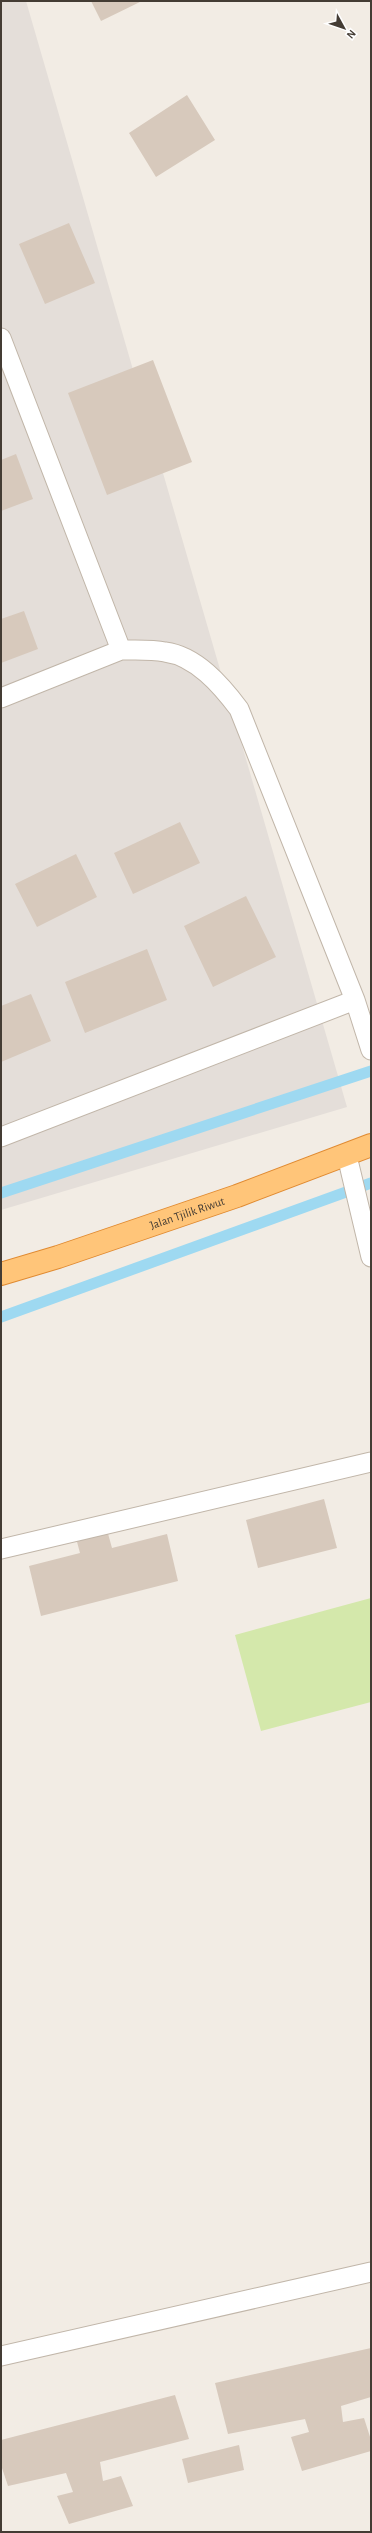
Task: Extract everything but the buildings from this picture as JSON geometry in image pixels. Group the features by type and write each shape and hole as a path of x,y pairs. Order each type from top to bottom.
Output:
{"highway":[{"name":"Jalan Tjilik Riwut","path":"1,1274 58,1257 215,1204 347,1156 371,1145"}],"lane":[{"path":"1,338 121,650"},
{"path":"1,698 121,650 166,652 187,659 222,686 239,709 355,1000 371,1050"},
{"path":"1,1137 355,1000"},
{"path":"347,1156 371,1256"},
{"path":"1,1549 371,1462"},
{"path":"1,2356 371,2272"}],"shaded area":[{"path":"1,1 26,1 347,1107 1,1210"}],"green space":[{"path":"371,1598 371,1702 261,1731 235,1635"}],"waterway":[{"path":"1,1193 371,1071"},
{"path":"1,1317 371,1183"}]}
